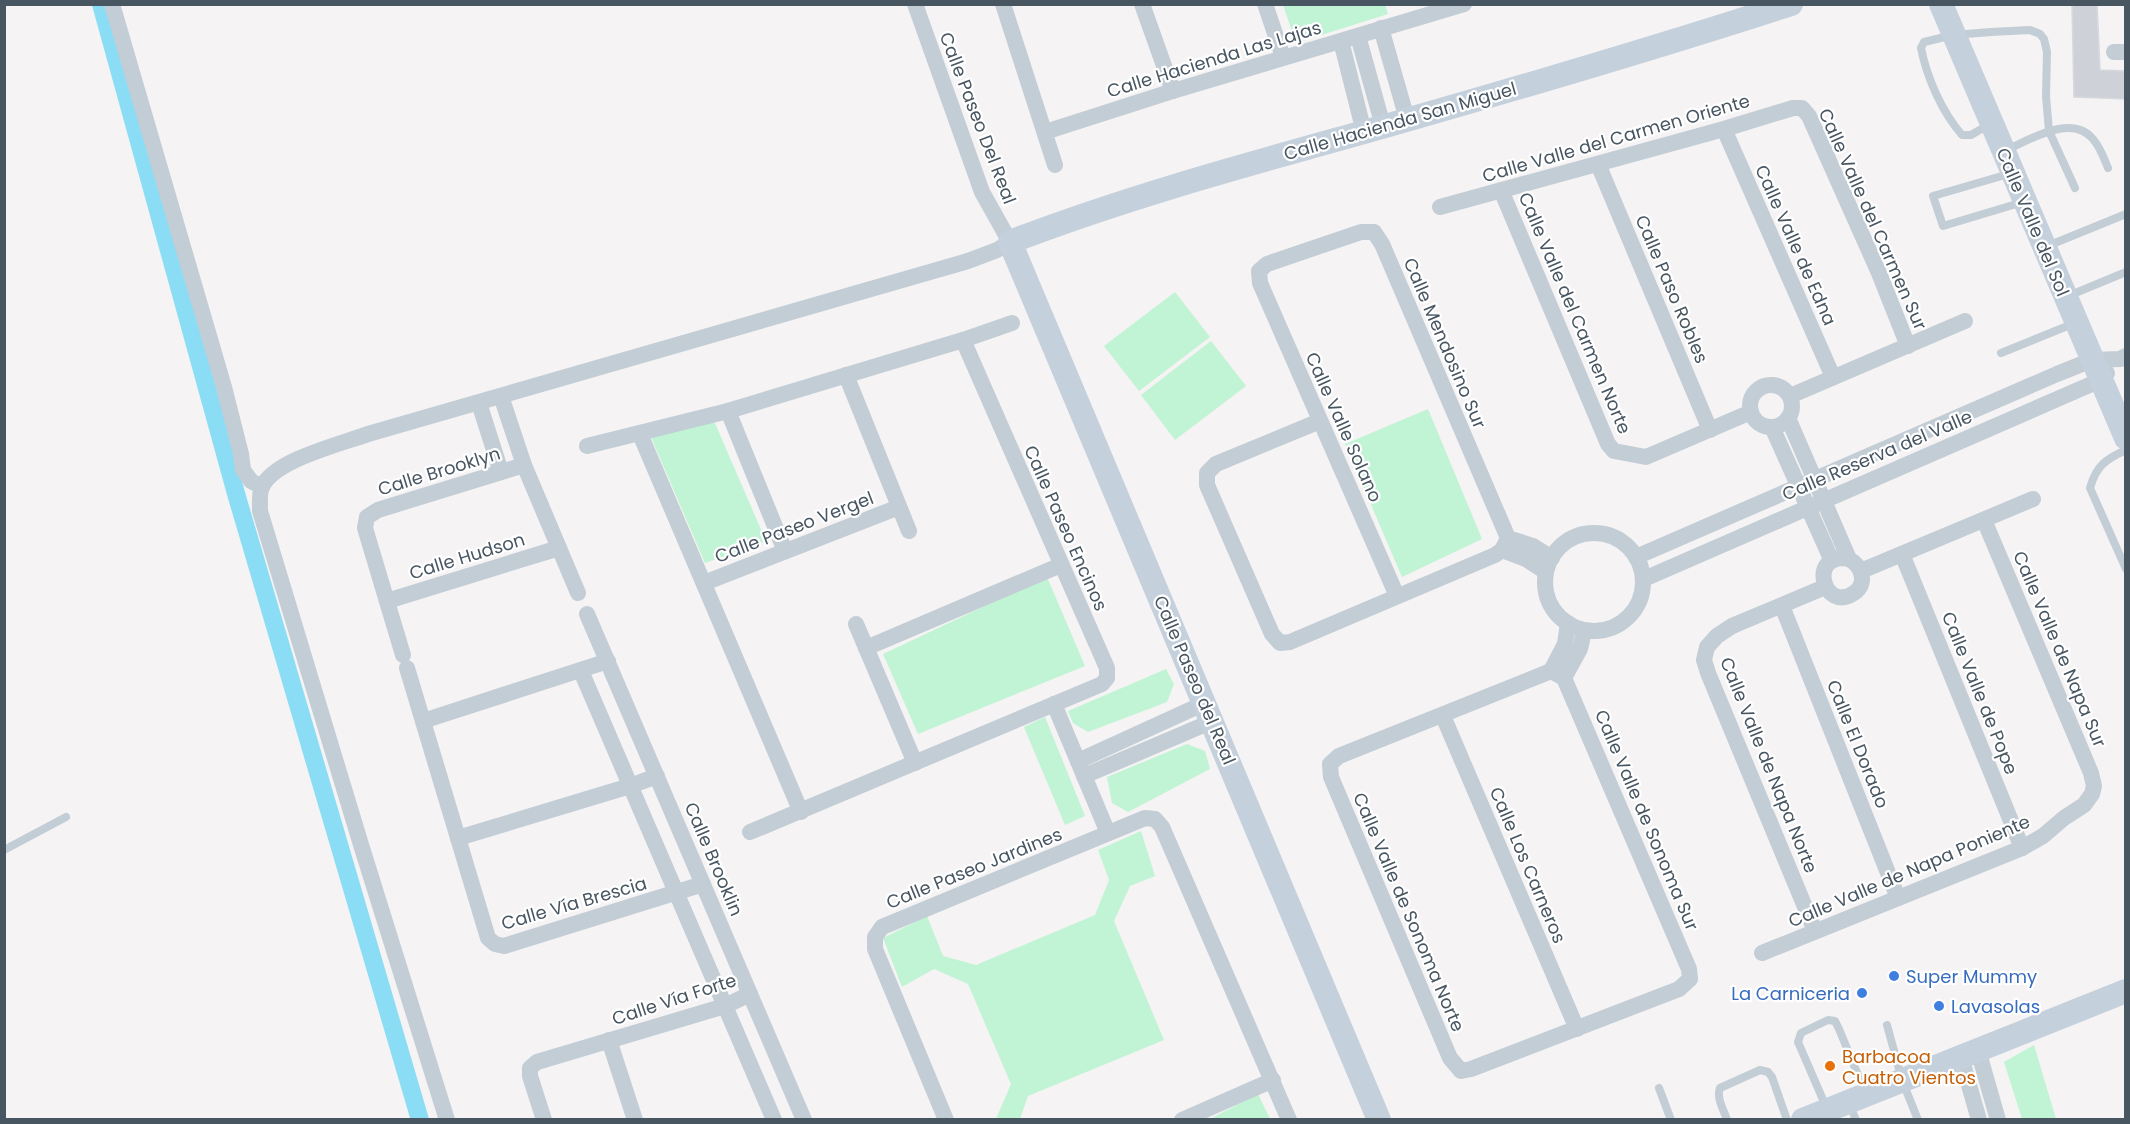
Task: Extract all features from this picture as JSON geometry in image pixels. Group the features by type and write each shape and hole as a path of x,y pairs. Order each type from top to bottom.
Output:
{"street":[{"path":"112,4 218,365 243,470 251,481 262,488"},
{"name":"Calle Paseo Del Real","path":"915,4 982,192 1010,242"},
{"path":"1003,4 1055,165"},
{"path":"1142,4 1173,90"},
{"path":"1265,4 1283,57"},
{"name":"Calle Hacienda Las Lajas","path":"1045,132 1173,90 1341,42 1381,28 1405,12 1464,4"},
{"name":"Calle Hacienda San Miguel","path":"1010,242 1047,227 1227,169 1690,37 1791,4"},
{"name":"Calle Valle del Sol","path":"1941,4 2126,438"},
{"path":"1381,28 1407,119"},
{"path":"1358,36 1373,129"},
{"path":"1341,42 1373,129"},
{"name":"Calle Valle del Carmen Oriente","path":"1440,207 1724,129 1792,108 1802,108"},
{"name":"Calle Valle del Carmen Sur","path":"1802,108 1809,116 1874,262 1908,346"},
{"name":"Calle Valle de Edna","path":"1724,129 1833,377"},
{"name":"Calle Paso Robles","path":"1598,164 1710,430"},
{"name":"Calle Valle del Carmen Norte","path":"1501,190 1608,444 1614,451 1646,458 1710,430"},
{"name":"Calle Mendosino Sur","path":"1259,271 1267,264 1340,239 1361,232 1374,232 1382,244 1505,544"},
{"path":"447,1119 260,511 262,488 279,468 292,461 369,434 968,261 997,250 1010,242"},
{"name":"Calle Paseo del Real","path":"1010,242 1379,1119"},
{"name":"Calle Valle Solano","path":"1259,271 1260,282 1397,596"},
{"path":"1790,396 1965,321"},
{"path":"587,446 728,411 1012,323"},
{"name":"Calle Paseo Encinos","path":"750,832 1102,684 1107,678 1107,668 963,340"},
{"name":"Calle Reserva del Valle","path":"1644,579 1816,503 2123,357"},
{"name":"Calle Reserva del Valle","path":"1636,557 2046,378 2096,370"},
{"name":"Calle Paseo Vergel","path":"846,375 909,531"},
{"path":"1773,385 1780,387 1790,396 1792,409 1782,424 1772,427 1761,424 1751,412 1751,399 1760,388 1773,385"},
{"path":"501,396 524,465 578,593"},
{"path":"479,403 501,472"},
{"path":"728,411 785,551"},
{"path":"1710,430 1751,412"},
{"path":"1788,418 1807,483"},
{"path":"1320,421 1216,464 1207,473 1207,485 1272,634 1280,643 1290,642 1397,596 1505,544 1533,546 1549,565"},
{"path":"1772,427 1807,483 1848,563 1862,577 1858,590 1847,597 1834,595 1823,581 1825,569 1848,563 1902,554 2033,499"},
{"path":"640,434 801,812"},
{"name":"Calle Brooklyn","path":"387,601 365,528 367,517 378,510 524,465"},
{"name":"Calle Paseo Vergel","path":"704,583 899,507"},
{"name":"Calle Valle de Napa Sur","path":"1984,520 2091,773 2094,786 2092,794"},
{"path":"1589,533 1604,534 1618,540 1636,557 1644,579 1642,593 1636,608 1626,620 1612,628 1584,631 1557,614 1549,601 1545,586 1549,565 1562,546 1574,537 1589,533"},
{"name":"Calle Hudson","path":"387,601 559,548"},
{"name":"Calle Valle de Pope","path":"1902,554 2022,848"},
{"path":"866,648 1061,565"},
{"path":"1782,606 1825,586"},
{"name":"Calle Vía Brescia","path":"387,601 488,938 495,944 504,946 703,884"},
{"name":"Calle Valle de Napa Norte","path":"1782,606 1732,626 1717,636 1707,647 1704,660 1815,931"},
{"name":"Calle El Dorado","path":"1782,606 1898,898"},
{"name":"Calle Brooklin","path":"588,614 801,1113"},
{"path":"1558,675 1568,623"},
{"path":"856,624 915,763"},
{"path":"1443,716 1558,675 1580,649 1584,631"},
{"path":"423,722 608,661"},
{"path":"581,671 725,1005 771,1119 801,1113"},
{"name":"Calle Valle de Sonoma Sur","path":"1558,675 1689,969 1690,979 1679,989 1577,1029"},
{"path":"1054,704 1108,833"},
{"path":"1081,768 1209,712"},
{"name":"Calle Valle de Sonoma Norte","path":"1443,716 1339,756 1330,764 1331,777 1450,1058 1461,1071 1472,1069 1577,1029"},
{"name":"Calle Los Carneros","path":"1443,716 1577,1029"},
{"path":"458,838 657,776"},
{"name":"Calle Valle de Napa Poniente","path":"1762,953 2022,848 2043,836 2084,805 2092,794"},
{"name":"Calle Paseo Jardines","path":"946,1119 875,949 875,937 882,927 1146,818 1155,819 1162,827 1289,1119"},
{"path":"1803,1119 1850,1107 1902,1080 2126,991"},
{"name":"Calle Vía Forte","path":"544,1119 530,1076 530,1068 537,1062 725,1005 750,994"},
{"name":"Calle Vía Forte","path":"609,1041 634,1119"},
{"path":"1970,1054 1978,1119"},
{"path":"1970,1054 1998,1119"},
{"path":"1182,1119 1273,1080"}],"lane":[{"path":"1991,124 1971,135 1962,135 1952,123 1925,67 1921,48 1924,42 1953,35 2030,30 2040,34 2044,39 2047,52 2046,96 2049,131 2075,188"},
{"path":"2024,201 1943,226 1933,196 2007,162 2049,131 2075,127 2085,132 2094,140 2108,168"},
{"path":"2044,247 2126,214"},
{"path":"2065,298 2126,272"},
{"path":"2001,353 2076,322"},
{"path":"2126,450 2108,458 2094,475 2090,488 2126,569"},
{"path":"4,850 66,817"},
{"path":"1828,1020 1835,1021 1839,1029 1850,1107 1798,1042 1801,1033 1828,1020"},
{"path":"1887,1025 1902,1080 1918,1119"},
{"path":"1727,1119 1719,1099 1720,1088 1760,1070 1768,1072 1772,1077 1788,1119"},
{"path":"1659,1088 1671,1119"}],"green space":[{"path":"1283,5 1385,5 1388,14 1296,43"},
{"path":"1175,292 1210,337 1139,391 1104,346"},
{"path":"1211,341 1246,386 1175,440 1141,395"},
{"path":"1428,409 1482,539 1402,577 1345,444"},
{"path":"714,421 766,541 705,563 651,437"},
{"path":"1047,577 1085,666 918,734 883,654"},
{"path":"1166,669 1174,684 1167,702 1088,732 1073,723 1068,711"},
{"path":"1045,717 1085,816 1065,825 1024,727"},
{"path":"1187,744 1205,751 1210,769 1128,812 1112,803 1107,777"},
{"path":"1141,831 1155,876 1130,886 1114,921 1164,1040 1028,1096 1020,1119 996,1119 1011,1084 968,984 934,969 902,987 883,938 927,916 943,956 976,965 1095,915 1109,880 1098,850"},
{"path":"2034,1045 2056,1119 2022,1119 2004,1062"},
{"path":"1258,1094 1270,1119 1208,1120"}],"building":[{"path":"2072,4 2097,4 2100,70 2126,71 2126,99 2074,97"}],"waterway":[{"path":"101,4 237,497 420,1120"}],"place":[{"name":"Super Mummy","path":"1894,976"},
{"name":"La Carniceria","path":"1862,993"},
{"name":"Lavasolas","path":"1939,1006"},
{"name":"Barbacoa Cuatro Vientos","path":"1830,1066"}]}
